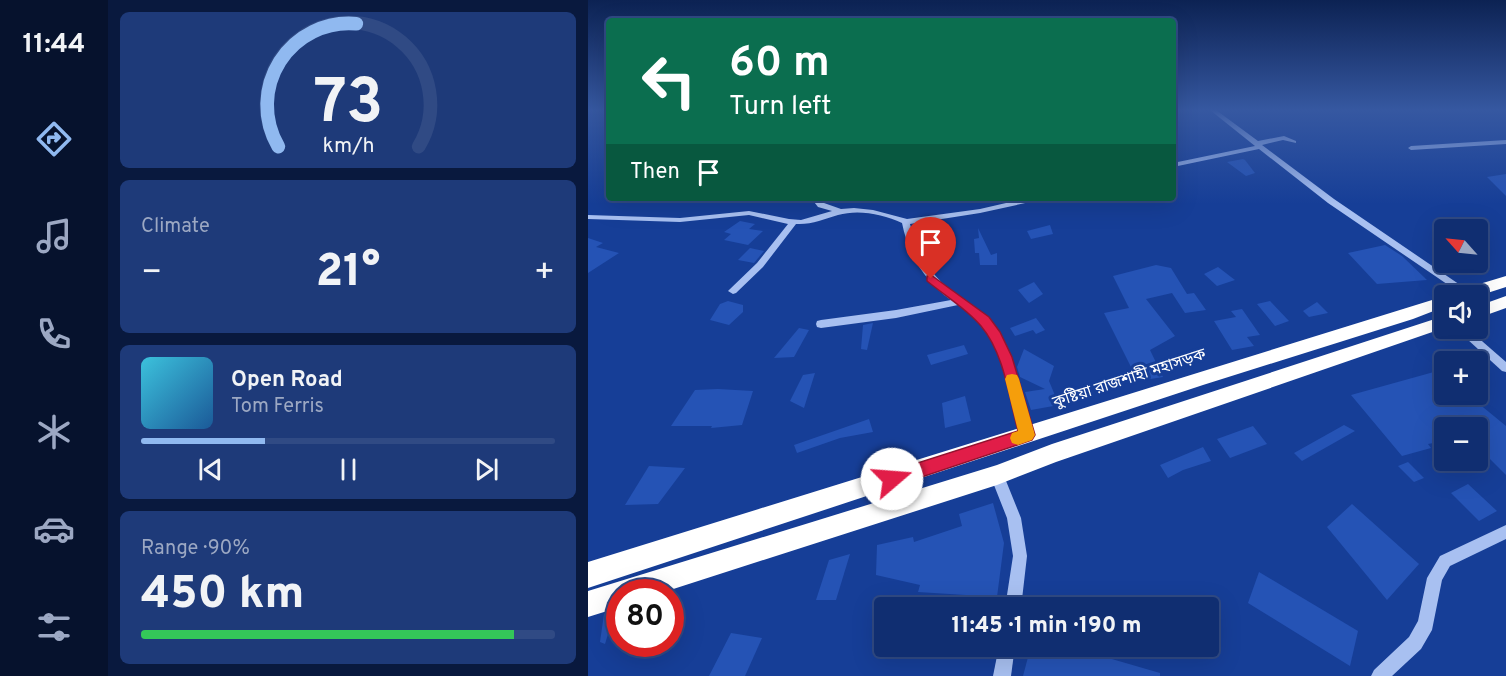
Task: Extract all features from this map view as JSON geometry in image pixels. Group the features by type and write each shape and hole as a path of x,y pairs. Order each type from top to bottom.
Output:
{"highway":[{"path":"1488,286 1506,281"},
{"path":"1488,309 1506,303"},
{"name":"কুষ্টিয়া রাজশাহী মহাসড়ক","path":"588,575 1027,435 1426,322"},
{"name":"কুষ্টিয়া রাজশাহী মহাসড়ক","path":"666,579 997,476 1063,450 1426,322"},
{"path":"932,466 936,495"},
{"path":"588,604 606,598"}],"street":[{"path":"1252,142 1450,285"},
{"path":"1176,164 1272,142"},
{"path":"1411,147 1506,142"},
{"path":"818,201 821,205 839,211 890,214 906,222 980,211 1026,201"},
{"path":"588,217 683,220 724,213 751,213 794,222 814,221 839,211"},
{"path":"733,291 760,265 794,222"},
{"path":"906,222 911,242 931,279 985,321 995,335 1008,366 1027,435"},
{"path":"820,324 896,314 959,302"},
{"path":"1473,339 1506,368"},
{"path":"997,476 1014,518 1020,556 1014,597"},
{"path":"1380,676 1415,643 1426,624 1435,578 1445,561 1506,532"},
{"path":"1002,676 1005,657"}],"building":[{"path":"1243,159 1255,173 1246,176 1227,162"},
{"path":"1506,174 1506,196 1487,177"},
{"path":"740,221 755,224 749,229 763,231 748,245 724,240 731,234 724,232"},
{"path":"1050,225 1053,234 1031,239 1027,231"},
{"path":"978,228 991,255 997,253 997,265 980,265 979,253 975,253 974,239 979,238"},
{"path":"588,238 603,243 596,247 619,253 588,273"},
{"path":"1385,245 1402,256 1427,280 1377,284 1348,253"},
{"path":"750,248 764,251 754,263 738,260"},
{"path":"1156,265 1171,268 1187,294 1194,293 1206,310 1185,313 1172,293 1146,299 1175,336 1150,350 1163,377 1138,381 1104,313 1129,308 1113,276"},
{"path":"1218,267 1235,280 1217,286 1204,274"},
{"path":"1034,282 1043,294 1029,303 1018,290"},
{"path":"728,301 743,305 743,312 729,325 710,320 720,304"},
{"path":"1270,301 1289,321 1275,326 1257,304"},
{"path":"1317,302 1328,313 1309,317 1303,311"},
{"path":"1242,309 1260,335 1247,337 1254,346 1232,350 1214,321 1236,317 1231,311"},
{"path":"1036,318 1045,330 1036,334 1033,330 1015,336 1010,328"},
{"path":"873,323 867,350 861,349 863,325"},
{"path":"799,328 809,330 794,357 774,358"},
{"path":"964,345 968,354 931,365 927,355"},
{"path":"1024,349 1054,366 1049,381 1059,405 1031,410 1025,392 1045,389 1020,377 1017,367"},
{"path":"1434,372 1434,405 1480,405 1506,426 1506,475 1488,457 1488,417 1434,417 1434,443 1428,444 1431,448 1402,456 1351,395"},
{"path":"815,373 804,408 790,401 803,375"},
{"path":"695,390 753,391 742,425 711,428 712,426 671,426"},
{"path":"965,396 971,421 945,428 942,403"},
{"path":"869,419 873,432 840,438 797,453 794,445"},
{"path":"1344,425 1355,431 1302,461 1294,453"},
{"path":"1253,426 1267,444 1230,458 1217,439"},
{"path":"1203,447 1211,461 1183,470 1168,478 1160,465"},
{"path":"1408,462 1424,478 1414,482 1398,466"},
{"path":"649,466 685,468 658,504 625,505"},
{"path":"1468,484 1497,511 1479,521 1451,493"},
{"path":"993,503 1004,543 997,597 918,592 920,585 876,575 877,545 913,537 914,542 962,526 959,514"},
{"path":"1352,504 1419,564 1387,600 1327,527"},
{"path":"850,554 836,600 816,600 829,560"},
{"path":"1259,572 1358,631 1350,666 1248,603"},
{"path":"606,613 605,644 600,642 604,614"},
{"path":"731,633 762,638 745,676 709,676"},
{"path":"1028,657 1105,657 1160,673 1160,676 1023,676"}],"slow traffic":[{"path":"1012,379 1027,435 1018,438"}],"route":[{"path":"892,479 1027,435 1005,357 995,335 985,321 931,279"}]}
